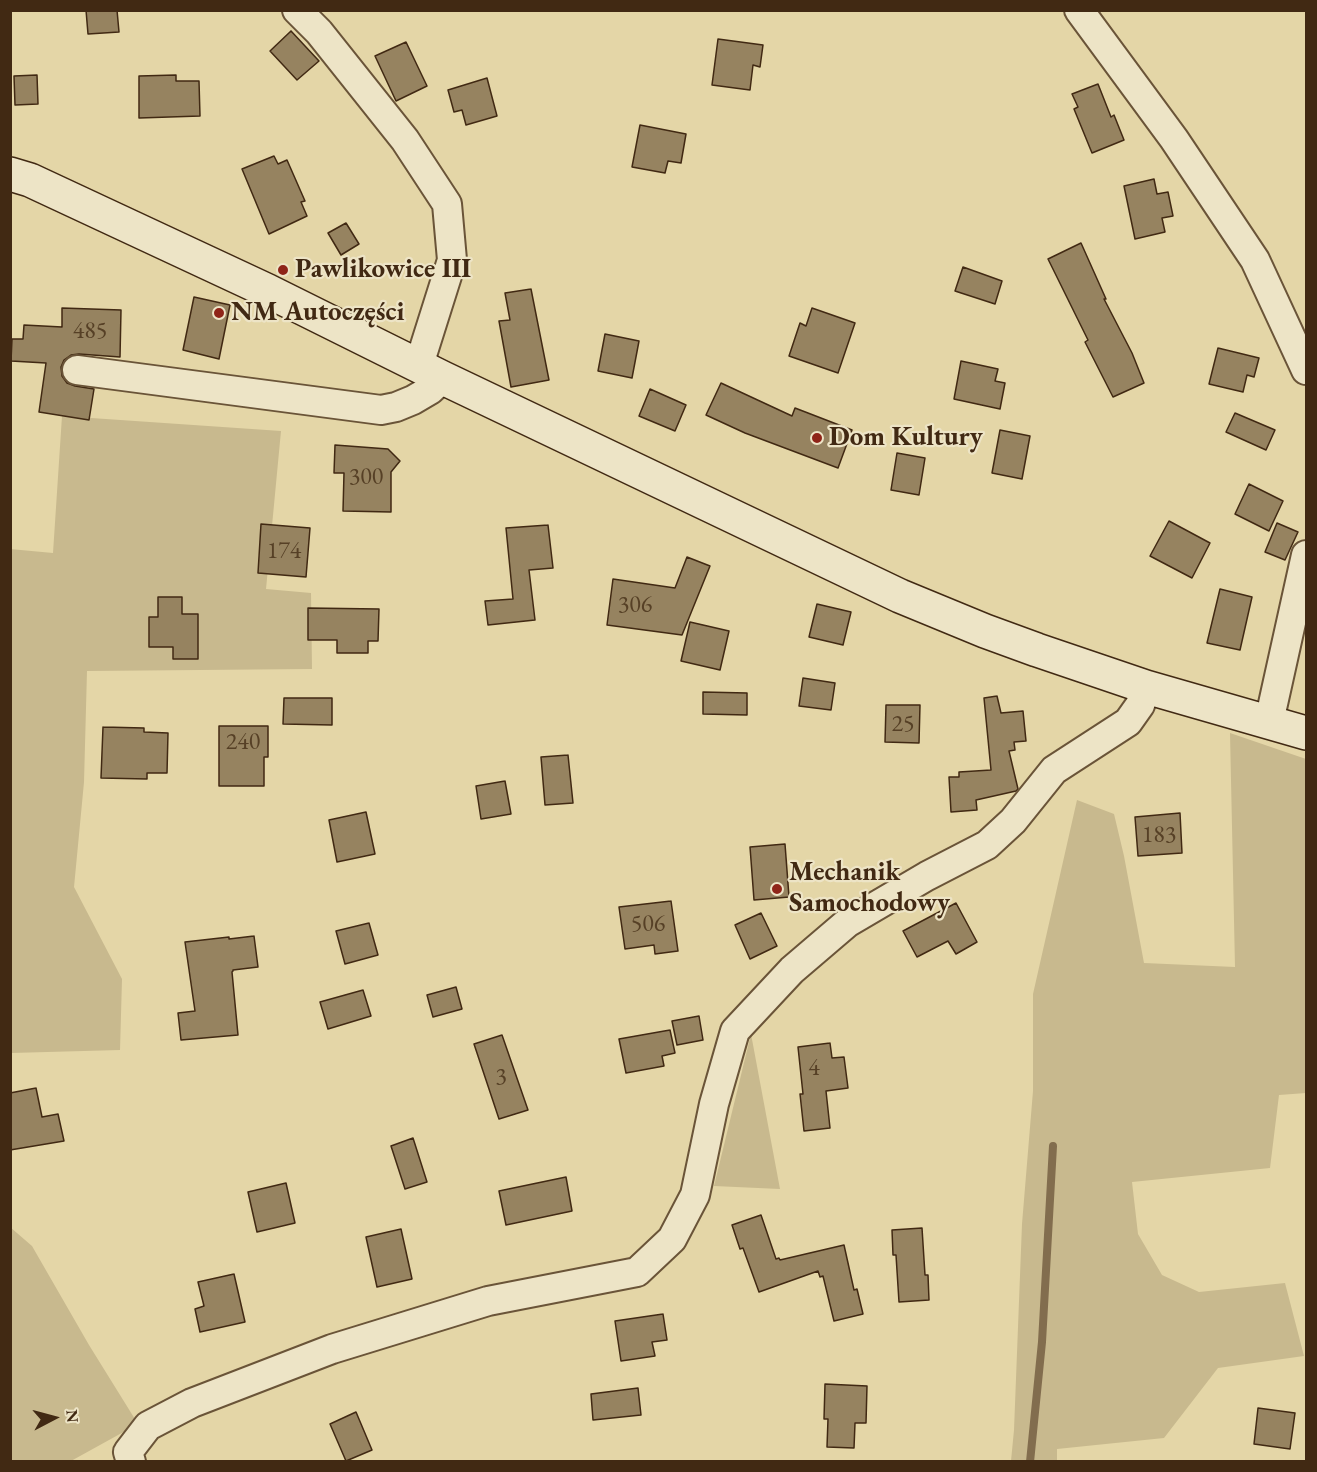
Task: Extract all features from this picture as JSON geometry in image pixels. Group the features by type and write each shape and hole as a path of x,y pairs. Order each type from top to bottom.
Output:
{"main road":[{"path":"10,174 30,180 199,258 431,372 900,596 985,631 1146,687 1306,733"}],"street":[{"path":"76,370 381,410 396,407 430,390 431,372 423,352 452,260 447,204 405,140 319,32 297,10"},
{"path":"1079,10 1174,139 1255,260 1306,370"},
{"path":"1269,722 1306,555"},
{"path":"131,1461 129,1452 148,1426 192,1404 332,1349 488,1301 637,1272 672,1239 695,1195 714,1104 735,1031 792,970 847,923 927,876 987,845 1013,821 1054,770 1128,722 1140,705 1146,687"}],"shaded area":[{"path":"62,416 281,431 266,589 311,593 312,669 87,671 84,782 74,887 122,979 120,1050 11,1053 10,549 53,553"},
{"path":"1230,733 1306,759 1306,1093 1279,1095 1270,1168 1132,1182 1138,1234 1162,1275 1199,1292 1285,1283 1304,1356 1218,1368 1164,1438 1057,1449 1057,1461 1011,1461 1022,1224 1033,1091 1033,994 1077,800 1114,814 1144,963 1235,967"},
{"path":"751,1034 780,1189 714,1186"},
{"path":"10,1227 32,1246 138,1424 71,1461 11,1461"}],"building":[{"path":"86,10 117,10 119,32 88,34"},
{"path":"291,31 319,61 297,80 270,51"},
{"path":"718,39 763,45 760,67 753,65 750,90 712,85"},
{"path":"406,42 427,86 396,101 375,56"},
{"path":"37,75 38,104 15,105 14,76"},
{"path":"176,75 176,81 199,81 200,116 139,118 139,76"},
{"path":"487,78 497,116 466,125 462,110 454,112 448,90"},
{"path":"1098,84 1111,117 1114,115 1124,140 1092,153 1074,109 1078,107 1072,94"},
{"path":"640,125 686,134 681,163 668,161 665,173 632,167"},
{"path":"274,156 278,164 287,160 305,201 301,202 307,216 269,234 242,169"},
{"path":"1154,179 1157,194 1168,192 1173,216 1162,218 1165,232 1135,239 1124,186"},
{"path":"346,223 359,244 341,255 328,233"},
{"path":"1081,243 1106,299 1104,299 1132,353 1144,383 1113,397 1085,342 1088,340 1048,259"},
{"path":"963,267 1002,281 995,304 955,291"},
{"path":"531,289 549,380 511,387 499,321 510,320 505,293"},
{"path":"194,297 230,305 219,359 183,350"},
{"path":"62,308 121,310 120,357 71,355 64,360 61,367 62,376 67,383 94,389 89,420 39,412 46,363 11,361 12,339 23,339 24,325 62,327"},
{"path":"812,308 855,323 838,373 789,356 800,323 806,326"},
{"path":"605,334 639,341 632,378 598,371"},
{"path":"1218,348 1259,358 1254,377 1247,375 1243,392 1209,384"},
{"path":"961,361 998,369 995,381 1005,383 1000,409 954,399"},
{"path":"721,383 792,416 795,408 852,430 838,468 745,433 706,415"},
{"path":"650,389 686,405 675,431 639,416"},
{"path":"1235,413 1275,430 1266,450 1226,432"},
{"path":"1000,430 1030,436 1022,479 992,473"},
{"path":"335,445 388,449 400,461 391,472 391,512 343,511 344,473 334,473"},
{"path":"897,453 925,458 919,495 891,490"},
{"path":"1249,484 1283,501 1269,531 1235,514"},
{"path":"1169,521 1210,543 1192,578 1150,556"},
{"path":"1277,523 1298,532 1285,560 1265,552"},
{"path":"261,524 310,528 306,577 258,573"},
{"path":"548,525 553,568 529,570 535,620 488,625 485,601 513,599 506,528"},
{"path":"687,557 710,566 682,635 607,625 613,579 675,588"},
{"path":"1220,589 1252,597 1240,650 1207,643"},
{"path":"158,597 182,597 182,614 198,614 198,659 173,659 173,647 149,647 149,617 158,617"},
{"path":"817,604 851,612 843,645 809,637"},
{"path":"308,608 379,609 378,641 368,641 368,653 337,653 337,640 308,640"},
{"path":"690,622 729,631 720,670 681,661"},
{"path":"803,678 835,683 831,710 799,706"},
{"path":"703,692 747,693 747,715 703,714"},
{"path":"997,696 1001,713 1023,711 1026,741 1014,742 1015,750 1009,751 1018,789 976,800 977,810 951,812 949,777 959,777 959,772 991,770 984,698"},
{"path":"284,698 332,698 332,725 283,724"},
{"path":"886,705 920,705 919,743 885,742"},
{"path":"219,726 268,726 268,757 264,757 264,786 219,786"},
{"path":"103,727 144,728 144,732 168,733 167,773 147,773 147,779 101,778"},
{"path":"568,755 573,803 545,805 541,757"},
{"path":"505,781 511,814 481,819 476,786"},
{"path":"366,812 375,854 337,862 329,820"},
{"path":"1180,813 1182,853 1138,856 1135,817"},
{"path":"785,844 789,897 754,900 750,847"},
{"path":"671,901 678,951 655,954 654,945 625,949 619,907"},
{"path":"956,903 977,942 956,954 948,941 917,957 903,931"},
{"path":"761,913 777,946 750,959 735,925"},
{"path":"369,923 378,955 345,964 336,931"},
{"path":"254,936 258,967 232,972 238,1035 181,1040 178,1013 195,1011 185,942"},
{"path":"456,987 462,1009 433,1017 427,995"},
{"path":"363,990 371,1016 328,1029 320,1002"},
{"path":"699,1016 703,1040 677,1045 672,1021"},
{"path":"670,1030 675,1053 662,1056 664,1066 626,1073 619,1039"},
{"path":"502,1035 528,1110 499,1119 474,1044"},
{"path":"830,1043 832,1058 844,1057 848,1088 826,1091 830,1128 804,1131 798,1047"},
{"path":"36,1088 42,1117 58,1114 64,1141 10,1150 10,1093"},
{"path":"413,1138 427,1182 405,1189 391,1146"},
{"path":"566,1177 572,1211 506,1225 499,1191"},
{"path":"286,1183 295,1223 257,1232 248,1192"},
{"path":"761,1215 776,1259 844,1245 854,1290 857,1289 863,1314 834,1321 823,1276 820,1277 818,1271 759,1292 732,1225"},
{"path":"922,1228 929,1300 899,1302 892,1230"},
{"path":"401,1229 412,1279 377,1287 366,1237"},
{"path":"234,1274 245,1322 200,1332 195,1309 204,1306 198,1282"},
{"path":"663,1314 667,1340 652,1342 655,1356 621,1361 615,1321"},
{"path":"825,1384 867,1386 866,1423 855,1423 854,1448 827,1447 828,1419 824,1419"},
{"path":"638,1388 641,1415 593,1420 591,1394"},
{"path":"1258,1408 1295,1413 1290,1449 1254,1444"},
{"path":"356,1412 372,1450 346,1461 330,1424"}],"waterway":[{"path":"1030,1462 1042,1342 1053,1146"}],"place":[{"name":"Pawlikowice III","path":"283,270"},
{"name":"NM Autoczęści","path":"219,313"},
{"name":"Dom Kultury","path":"817,438"},
{"name":"Mechanik Samochodowy","path":"777,889"}]}
